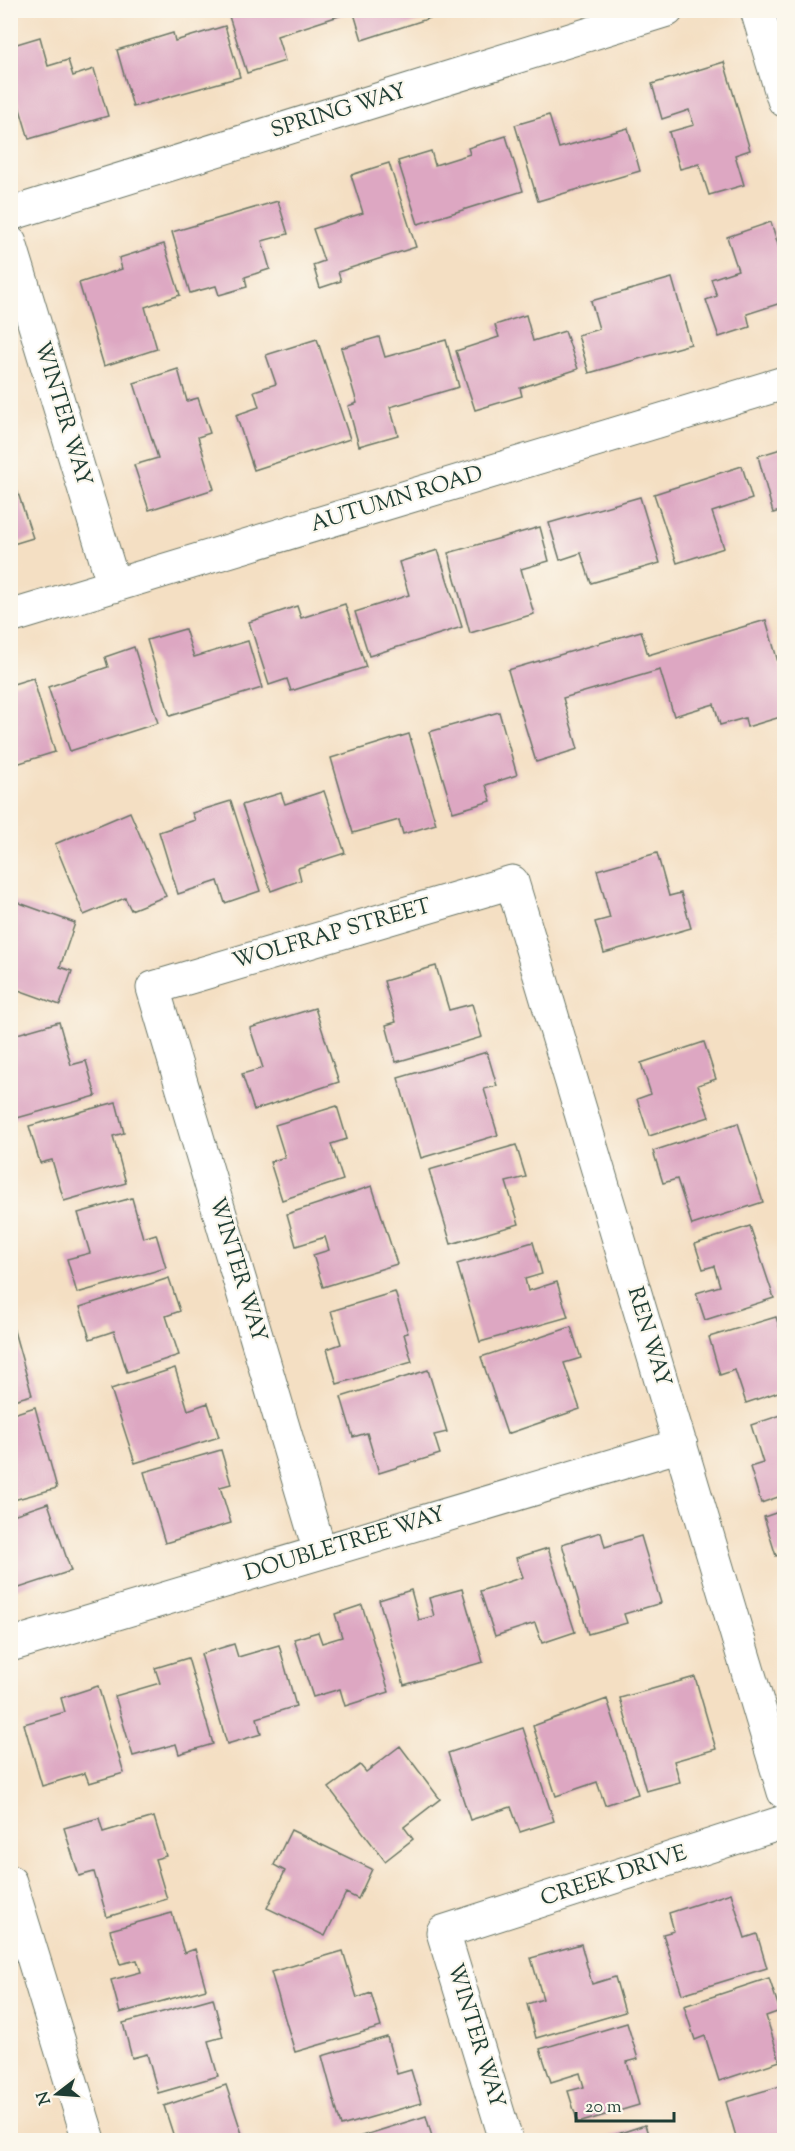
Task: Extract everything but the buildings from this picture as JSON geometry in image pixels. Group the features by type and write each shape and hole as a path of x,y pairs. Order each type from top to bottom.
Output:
{"street":[{"name":"SPRING WAY","path":"10,214 667,10"},
{"path":"757,10 784,100"},
{"name":"WINTER WAY","path":"10,243 114,586"},
{"name":"AUTUMN ROAD","path":"10,617 784,383"},
{"name":"WOLFRAP STREET","path":"153,988 512,882"},
{"name":"REN WAY","path":"512,882 784,1792"},
{"name":"WINTER WAY","path":"153,988 320,1552"},
{"name":"DOUBLETREE WAY","path":"10,1645 681,1445"},
{"name":"CREEK DRIVE","path":"443,1932 784,1822"},
{"path":"10,1882 88,2140"},
{"name":"WINTER WAY","path":"443,1932 506,2140"}]}
